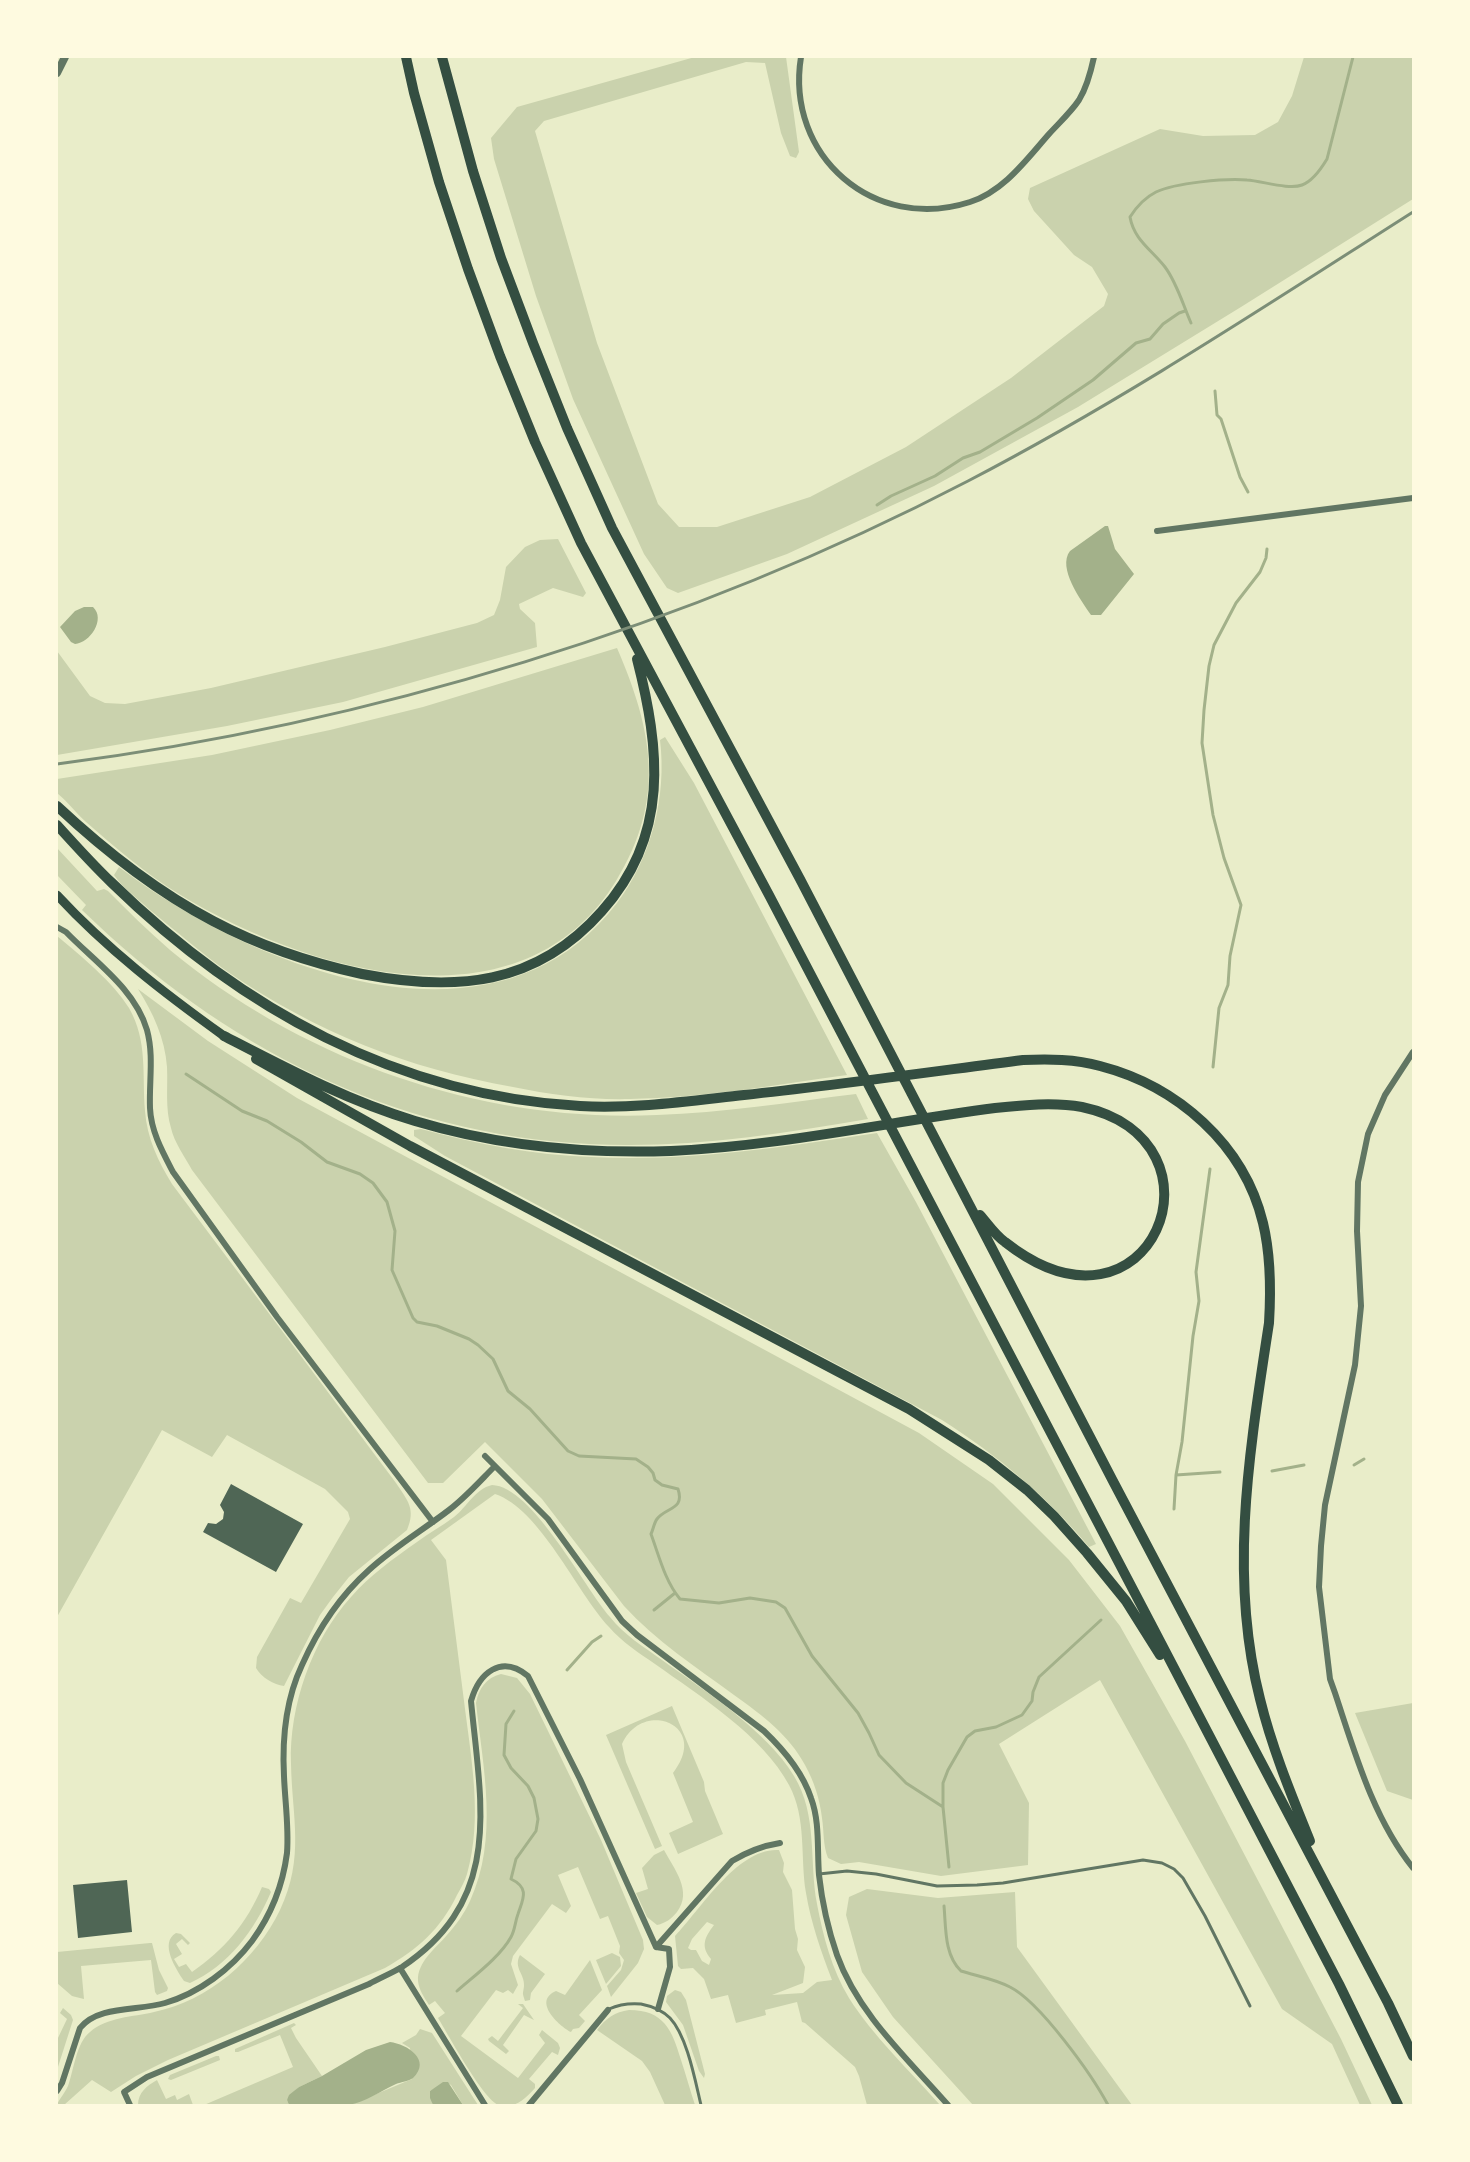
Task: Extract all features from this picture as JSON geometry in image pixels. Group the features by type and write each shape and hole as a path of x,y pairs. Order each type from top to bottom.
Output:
{"highway":[{"path":"406,57 439,182 472,280 535,442 581,543 780,916 1340,1984 1398,2105"},
{"path":"442,57 473,171 501,258 533,344 585,470 612,528 800,879 1388,2003 1413,2056"},
{"path":"57,806 147,881 214,921 274,948 333,968 418,983 464,983 507,974 547,957 566,945 594,921 625,881 644,840 650,819 655,766 653,732 633,641"},
{"path":"57,825 111,883 155,923 242,990 323,1037 367,1057 412,1073 492,1094 581,1106 650,1105 1044,1059 1079,1062 1122,1072 1169,1095 1202,1120 1236,1160 1248,1183 1259,1210 1269,1251 1271,1297 1246,1494 1243,1569 1246,1612 1260,1697 1274,1750 1329,1892"},
{"path":"224,1035 316,1083 380,1109 424,1123 514,1143 592,1151 673,1151 754,1143 962,1112 1023,1106 1063,1106 1098,1112 1130,1128 1142,1139 1158,1162 1165,1188 1162,1220 1146,1249 1121,1268 1094,1276 1058,1272 1041,1265 1003,1242 968,1202"},
{"path":"224,1035 252,1057 285,1077 410,1146 909,1409 989,1460 1027,1490 1088,1553 1126,1601 1201,1722"}],"main road":[{"path":"57,895 78,918 124,959 172,998 224,1035"}],"street":[{"path":"57,74 65,57"},
{"path":"801,57 798,92 801,106 814,144 826,162 857,189 876,199 910,208 930,209 960,204 982,197 1012,175 1079,99 1087,83 1094,57"},
{"path":"1156,531 1413,498"},
{"path":"57,927 66,932 132,998 146,1029 152,1061 150,1108 153,1128 159,1147 173,1172 277,1317 433,1521"},
{"path":"1413,1052 1381,1105 1368,1134 1358,1182 1361,1306 1355,1365 1324,1505 1319,1587 1330,1679 1357,1758 1378,1810 1413,1868"},
{"path":"485,1456 548,1519 622,1621 637,1635 751,1719 788,1756 798,1770 812,1800 817,1832 819,1874 830,1934 847,1980 870,2016 948,2105"},
{"path":"57,2091 62,2083 80,2028 85,2022 104,2014 147,2008 182,1997 223,1971 252,1941 279,1887 286,1853 284,1748 290,1700 301,1665 330,1613 353,1585 384,1557 458,1502 495,1466"},
{"path":"130,2105 124,2092 147,2077 369,1984 400,1968 432,1943 448,1924 466,1895 474,1875 479,1851 482,1815 471,1701 475,1686 485,1674 496,1668 507,1665 519,1669 528,1676 580,1779 656,1947"},
{"path":"656,1947 732,1861 764,1845 780,1843"},
{"path":"656,1947 669,1949 670,1959 670,1967 658,2009"},
{"path":"400,1968 485,2105"},
{"path":"529,2105 608,2010"}],"lane":[{"path":"819,1874 847,1871 876,1874 937,1886 977,1885 1067,1874 1143,1860 1162,1863 1174,1869 1183,1878 1205,1916 1250,2006"},
{"path":"608,2010 630,2003 658,2009 669,2017 677,2027 701,2105"}],"shaded area":[{"path":"695,57 786,57 799,152 796,158 790,156 781,133 765,63 746,62 544,121 535,131 597,343 658,504 679,527 717,527 810,497 906,447 1011,378 1104,306 1108,294 1092,267 1074,255 1034,211 1028,199 1030,188 1160,129 1203,136 1255,135 1278,122 1292,96 1304,57 1413,57 1413,199 1078,407 934,486 787,554 678,593 667,588 644,554 573,399 536,296 494,159 491,138 517,107"},
{"path":"1108,526 1115,549 1134,574 1101,615 1091,615 1068,575 1067,558 1070,551"},
{"path":"558,539 586,593 583,597 553,588 519,604 520,609 535,623 537,647 343,702 227,726 57,755 57,651 90,696 105,703 125,704 211,688 477,623 494,615 500,600 506,567 525,547 540,540"},
{"path":"84,607 93,607 97,612 97,624 91,635 81,643 75,644 60,627 75,611"},
{"path":"617,648 639,708 646,737 649,765 648,794 632,851 616,881 575,929 525,959 469,974 409,975 347,965 287,946 230,922 179,894 143,869 86,822 57,793 57,779 212,755 330,730 423,707"},
{"path":"665,737 694,783 847,1075 712,1094 615,1099 542,1092 436,1070 364,1045 295,1013 262,994 198,950 150,910 114,875 119,867 173,904 235,938 302,965 371,983 440,989 506,980 566,952 617,903 629,885 639,867 654,826 661,783 660,740"},
{"path":"57,848 97,891 104,889 108,891 170,950 223,990 278,1024 337,1054 398,1078 462,1096 526,1108 591,1115 707,1112 856,1094 868,1119 694,1143 589,1144 516,1137 446,1122 378,1101 314,1074 252,1041 192,1003 136,959 82,910 86,905 57,875"},
{"path":"57,936 114,989 135,1020 142,1046 148,1131 158,1158 172,1184 396,1483 411,1511 407,1530 349,1577 333,1597 320,1615 284,1686 272,1682 261,1674 256,1668 257,1657 290,1598 301,1603 350,1519 348,1512 325,1489 227,1435 212,1457 162,1430 57,1617"},
{"path":"138,989 208,1041 297,1098 919,1433 993,1484 1069,1560 1120,1626 1185,1741 1341,2039 1372,2105 1360,2105 1332,2044 1282,2009 1100,1680 999,1744 1029,1803 1028,1865 941,1876 859,1862 841,1864 828,1858 816,1791 805,1765 791,1744 765,1718 677,1653 636,1619 542,1499 485,1442 443,1483 428,1483 192,1170 172,1133 167,1105 166,1056 161,1036"},
{"path":"421,1129 484,1144 527,1151 570,1156 627,1158 735,1152 877,1133 916,1202 1096,1544 1089,1547 1073,1528 1021,1478 942,1420 445,1156 414,1136 414,1130"},
{"path":"492,1485 507,1490 524,1502 556,1540 599,1603 622,1629 734,1713 768,1743 782,1759 802,1791 807,1807 817,1904 825,1940 838,1976 849,1998 869,2026 940,2105 867,2105 855,2067 802,2022 797,2002 765,2010 766,2015 736,2023 728,1995 711,1999 704,1979 693,1968 681,1969 678,1966 675,1936 721,1882 749,1859 764,1852 779,1850 784,1863 783,1872 792,1890 798,1939 797,1950 805,1967 803,1983 772,1995 803,1993 817,1982 832,1980 808,1904 804,1879 801,1824 795,1798 778,1767 747,1734 710,1703 614,1632 596,1612 542,1533 527,1516 495,1494 431,1540 446,1560 472,1766 475,1810 472,1853 467,1874 443,1918 418,1946 385,1968 168,2060 111,2092 92,2080 64,2105 57,2105 68,2086 82,2043 90,2032 112,2020 174,2007 211,1988 244,1961 270,1928 288,1891 295,1855 291,1742 299,1697 314,1653 337,1614 366,1582 399,1555 454,1517 486,1487","holes":["707,1922 714,1925 705,1942 711,1959 709,1965 702,1961 696,1950 688,1948 692,1939"]},
{"path":"501,1674 517,1678 530,1694 601,1840 643,1940 644,1949 638,1963 611,1997 607,1986 621,1970 624,1960 619,1953 620,1946 608,1916 600,1919 578,1867 558,1875 571,1906 566,1913 552,1904 513,1956 511,1964 518,1985 513,1994 508,1990 503,1993 496,1990 461,2036 518,2078 545,2043 539,2035 542,2030 558,2043 560,2048 558,2055 552,2052 529,2079 535,2084 535,2088 519,2102 510,2106 499,2105 492,2101 476,2080 438,2018 445,2013 435,2001 429,2005 418,1981 424,1962 454,1927 465,1910 479,1877 484,1853 486,1803 476,1703 484,1684"},
{"path":"1413,1703 1413,1800 1387,1791 1355,1713"},
{"path":"672,1706 723,1834 678,1854 669,1833 693,1822 673,1773 683,1756 684,1742 679,1731 670,1723 657,1720 644,1722 632,1730 622,1744 626,1762 662,1846 655,1849 606,1735"},
{"path":"664,1850 677,1872 683,1888 683,1896 677,1912 666,1922 657,1925 647,1917 636,1893 648,1889 642,1868 654,1855"},
{"path":"262,1887 271,1892 257,1920 239,1945 204,1976 190,1983 184,1981 171,1956 169,1943 171,1937 176,1933 181,1934 190,1943 188,1945 182,1939 176,1944 182,1954 174,1959 179,1967 186,1964 192,1972 204,1964 233,1935 242,1924"},
{"path":"867,1889 938,1898 1015,1892 1017,1947 1132,2105 973,2105 893,2017 862,1972 846,1915 849,1897"},
{"path":"152,1943 159,1970 168,1988 167,1991 157,1995 155,1992 151,1960 81,1966 84,1999 72,1996 57,1983 57,1952"},
{"path":"612,1953 620,1957 621,1966 606,1984 596,1960"},
{"path":"520,1955 545,1974 531,1993 530,2000 525,2001 524,1982 518,1967"},
{"path":"590,1960 602,1990 579,2015 585,2021 571,2032 550,2013 547,2001 549,1995 556,1991 565,1995"},
{"path":"675,1990 681,1992 686,2000 705,2074 704,2078 699,2071 683,2025 666,2002 667,1996"},
{"path":"518,2004 523,2004 534,2020 524,2015 503,2045 509,2051 506,2054 488,2039 492,2036 498,2041 523,2008"},
{"path":"63,2008 73,2020 57,2070 57,2040 67,2019 60,2013"},
{"path":"629,2010 651,2014 665,2024 670,2031 678,2049 695,2105 665,2105 650,2072 642,2061 597,2030 611,2016"},
{"path":"294,2023 296,2025 291,2028 296,2038 322,2076 299,2087 287,2100 289,2105 204,2105 293,2067 280,2035 238,2052 235,2052 235,2049"},
{"path":"420,2029 432,2033 478,2105 463,2105 451,2085 446,2082 430,2091 433,2105 350,2105 412,2079 410,2048 402,2043 416,2035"},
{"path":"390,2042 410,2050 419,2059 420,2065 413,2078 349,2105 289,2105 287,2100 289,2095 299,2087 366,2050"},
{"path":"219,2056 220,2060 171,2080 168,2079 170,2075"},
{"path":"157,2080 166,2099 175,2095 177,2100 189,2094 193,2105 138,2105 141,2093"},
{"path":"443,2082 448,2082 463,2105 433,2105 430,2091"}],"building":[{"path":"231,1484 303,1524 276,1572 203,1532 208,1523 216,1524 223,1519 224,1512 220,1505"},
{"path":"127,1880 132,1932 78,1938 73,1885"}],"waterway":[{"path":"1191,323 1169,273 1139,238 1130,217 1148,197 1175,186 1238,180 1297,186 1310,181 1327,159 1353,57"},
{"path":"877,505 935,476 963,458 980,452 1037,418 1093,380 1136,343 1150,339 1163,324 1185,311"},
{"path":"1215,391 1217,415 1221,419 1240,477 1248,492"},
{"path":"1213,1067 1219,1008 1228,985 1230,956 1241,905 1224,858 1213,815 1202,743 1204,710 1214,645 1236,603 1260,572 1267,549"},
{"path":"186,1074 242,1111 267,1121 301,1142 327,1162 360,1174 373,1183 387,1202 395,1231 392,1270 413,1318 417,1322 437,1326 478,1345 493,1359 508,1391 530,1409 568,1451 579,1456 636,1459 648,1467 655,1480 662,1485 678,1489 677,1505 657,1519 651,1534 666,1576 680,1599 719,1603 750,1598 776,1602 785,1608 812,1656 858,1713 879,1755 906,1783 943,1807"},
{"path":"1174,1509 1176,1475 1199,1301 1196,1272 1210,1169"},
{"path":"1354,1465 1364,1459"},
{"path":"1272,1471 1304,1465"},
{"path":"1176,1475 1220,1472"},
{"path":"654,1610 675,1593"},
{"path":"949,1867 943,1783 967,1737 975,1731 996,1727 1022,1715 1032,1701 1039,1677 1101,1620"},
{"path":"567,1670 592,1642 601,1636"},
{"path":"457,1991 486,1966 506,1944 513,1932 523,1899 521,1886 511,1879 516,1859 536,1831 538,1819 534,1798 528,1786 511,1768 504,1755 506,1724 514,1711"},
{"path":"944,1906 947,1940 955,1964 961,1971 1010,1987 1022,1995 1064,2040 1108,2105"}],"railway":[{"path":"57,764 174,746 291,723 409,695 525,662 640,624 752,581 862,533 1025,450 1194,351 1413,212"}]}
